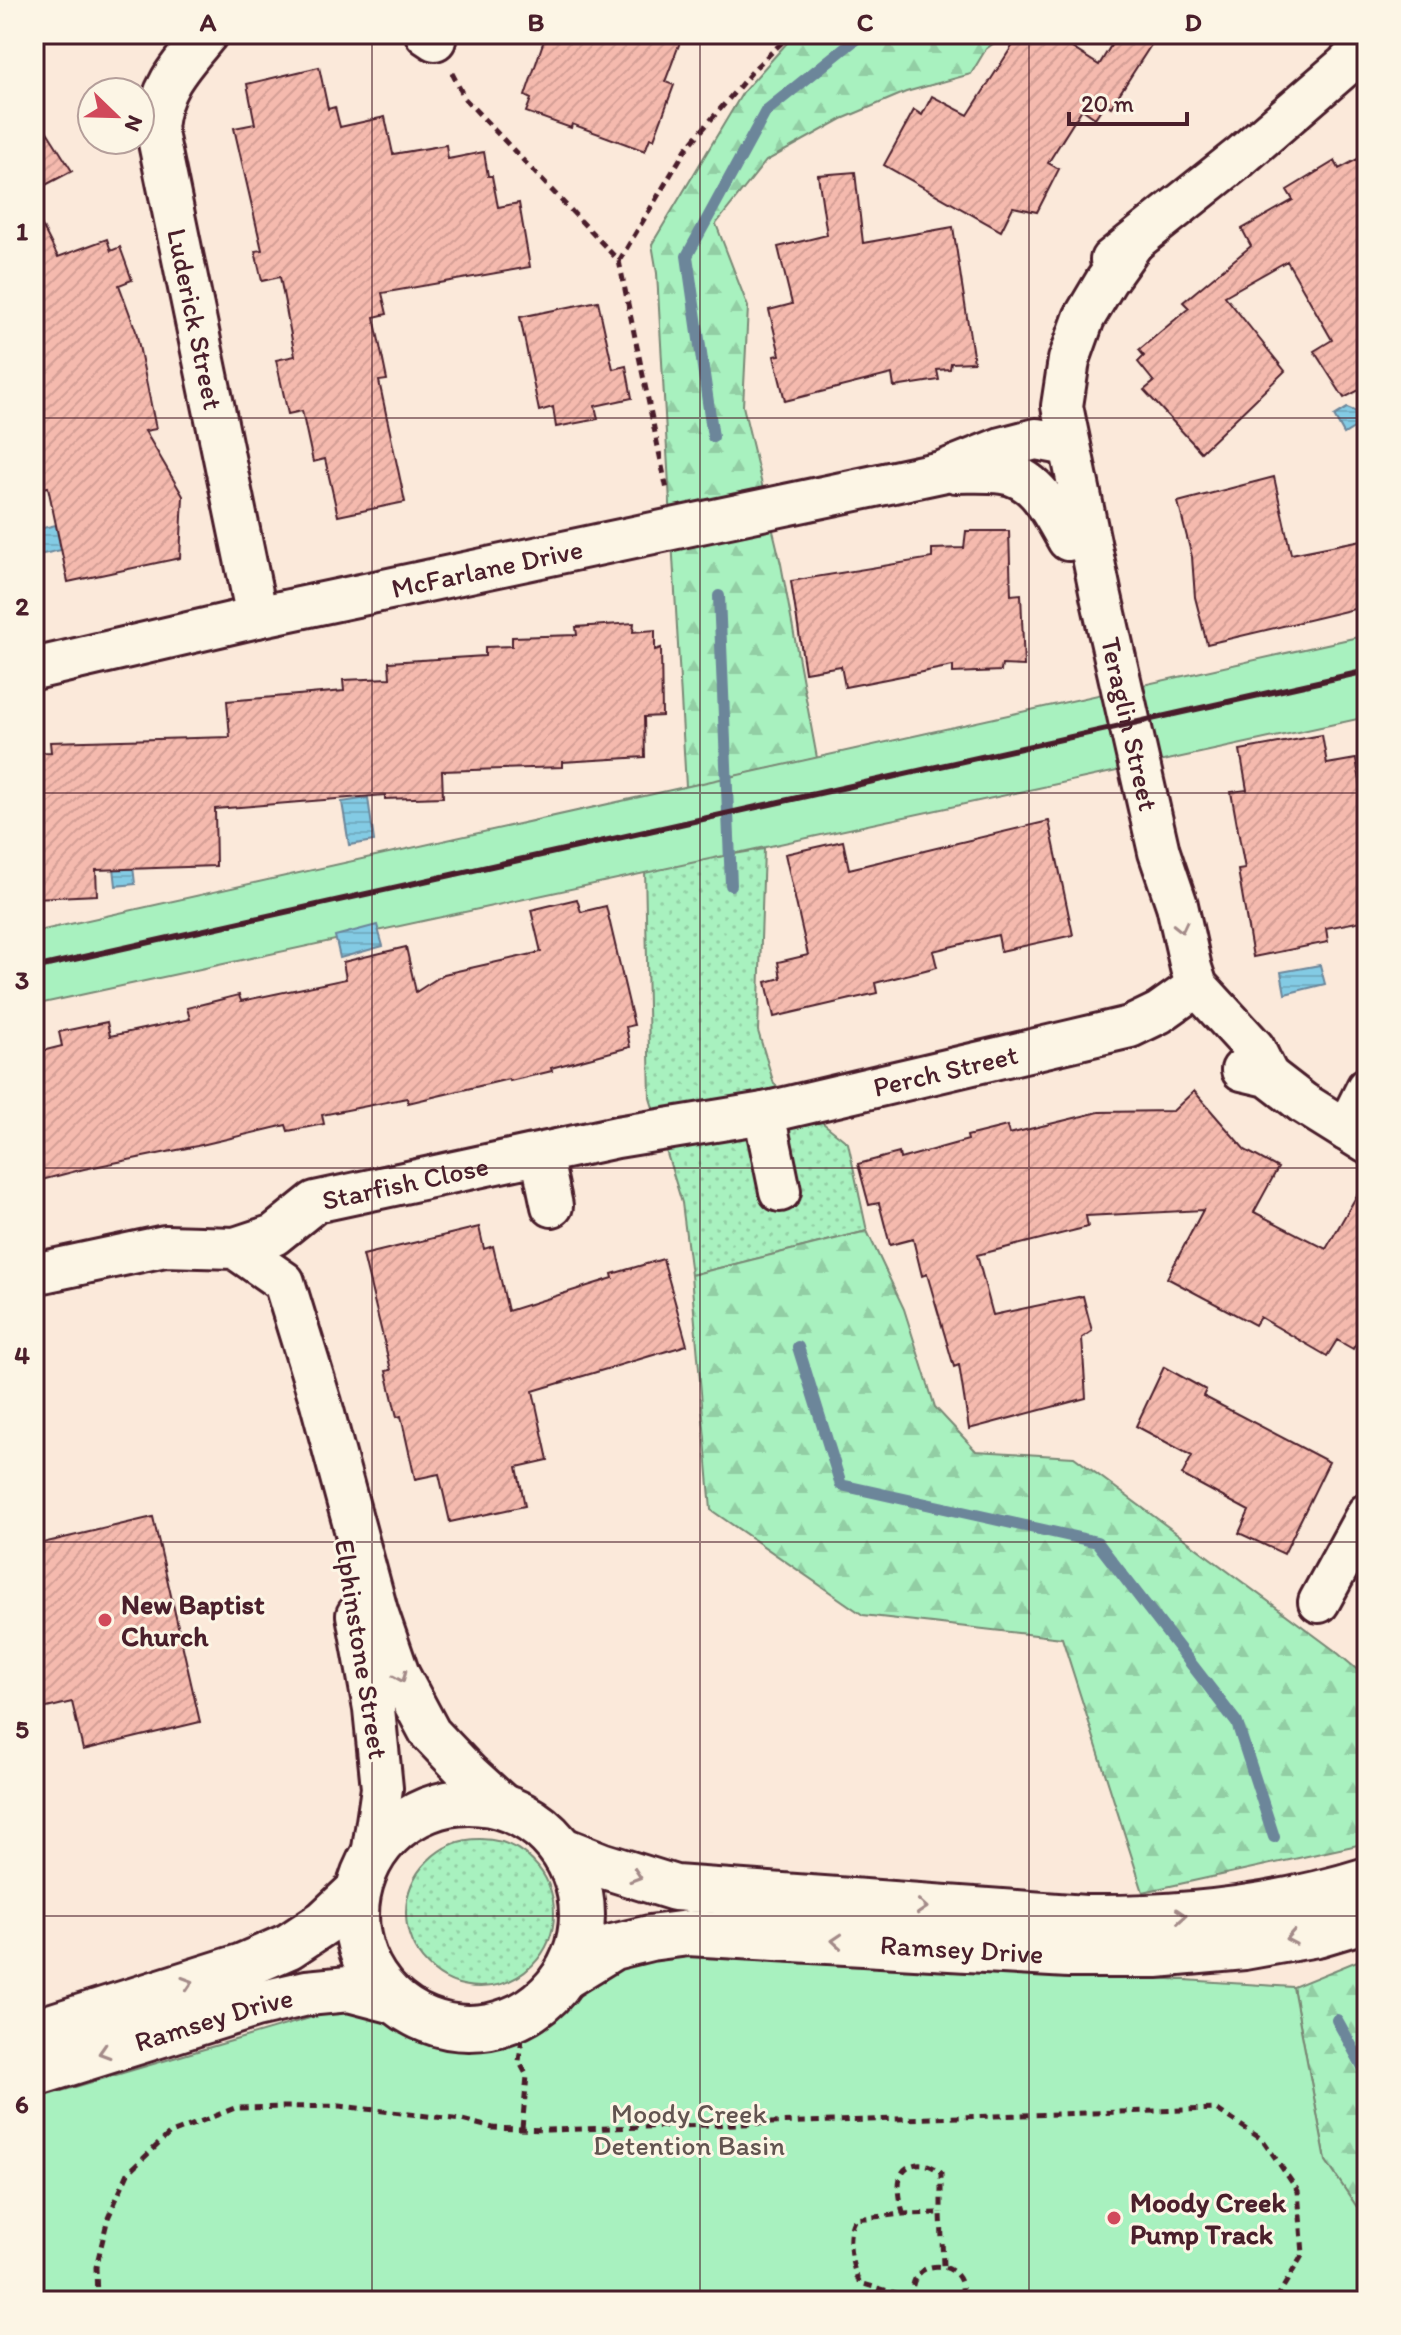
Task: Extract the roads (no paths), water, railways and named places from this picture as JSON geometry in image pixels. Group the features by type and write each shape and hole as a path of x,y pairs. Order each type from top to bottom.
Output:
{"main road":[{"path":"466,1801 504,1806 537,1823 563,1850 577,1880 583,1913 578,1947 564,1977 537,2005 504,2023 465,2028 428,2021 395,2001 375,1978 362,1951 356,1921 365,1874 397,1827 429,1808 466,1801"},
{"name":"Ramsey Drive","path":"563,1850 675,1888 1085,1918 1139,1919 1269,1906 1324,1894 1367,1880"},
{"name":"Ramsey Drive","path":"34,2032 243,1966 289,1946 325,1922 365,1874"},
{"name":"Ramsey Drive","path":"564,1977 613,1947 688,1933 1069,1955 1156,1955 1244,1947 1317,1934 1367,1919"},
{"name":"Ramsey Drive","path":"34,2074 255,2005 307,1993 349,1989 395,2001"}],"street":[{"name":"Luderick Street","path":"207,34 170,82 158,105 156,128 257,617"},
{"path":"1057,442 1071,350 1094,301 1133,243 1360,66"},
{"name":"McFarlane Drive","path":"34,669 257,617 941,472 1001,448 1036,439 1057,442"},
{"name":"Teraglin Street","path":"1057,442 1068,540 1101,596"},
{"name":"Teraglin Street","path":"1057,442 1101,596 1159,852 1151,910 1160,957 1187,993 1201,1029 1238,1069 1268,1076 1303,1103 1356,1136"},
{"name":"McFarlane Drive","path":"941,472 1002,473 1030,483 1068,540"},
{"name":"Perch Street","path":"764,1113 1130,1027 1159,1013 1187,993"},
{"path":"1356,1136 1367,1088"},
{"path":"764,1113 780,1191"},
{"name":"Starfish Close","path":"235,1248 274,1235 315,1202 617,1137 764,1113"},
{"path":"541,1154 552,1206"},
{"name":"Elphinstone Street","path":"294,1219 286,1249 284,1282 377,1611 399,1675 430,1733 504,1806"},
{"path":"34,1274 165,1246 235,1248 284,1282"},
{"name":"Elphinstone Street","path":"331,1441 377,1734 382,1788 365,1874"},
{"path":"1319,1602 1366,1517"}],"water":[{"path":"1347,408 1359,413 1367,408 1367,420 1344,434 1334,416"},
{"path":"56,525 61,550 34,556 34,530"},
{"path":"368,798 374,841 349,845 342,802"},
{"path":"130,838 135,884 116,886 111,840"},
{"path":"377,925 383,946 340,958 335,936"},
{"path":"1320,965 1325,984 1285,994 1281,972"}],"waterway":[{"path":"713,437 687,256 766,111 862,34"},
{"path":"719,596 731,885"},
{"path":"798,1347 841,1485 1097,1542 1237,1723 1274,1837"},
{"path":"1337,2020 1367,2074"}],"railway":[{"path":"34,968 1367,671"}],"place":[{"name":"New Baptist Church","path":"105,1620"},
{"name":"Moody Creek Pump Track","path":"1114,2218"}],"park label":[{"name":"Moody Creek Detention Basin","path":"689,2129"}]}
